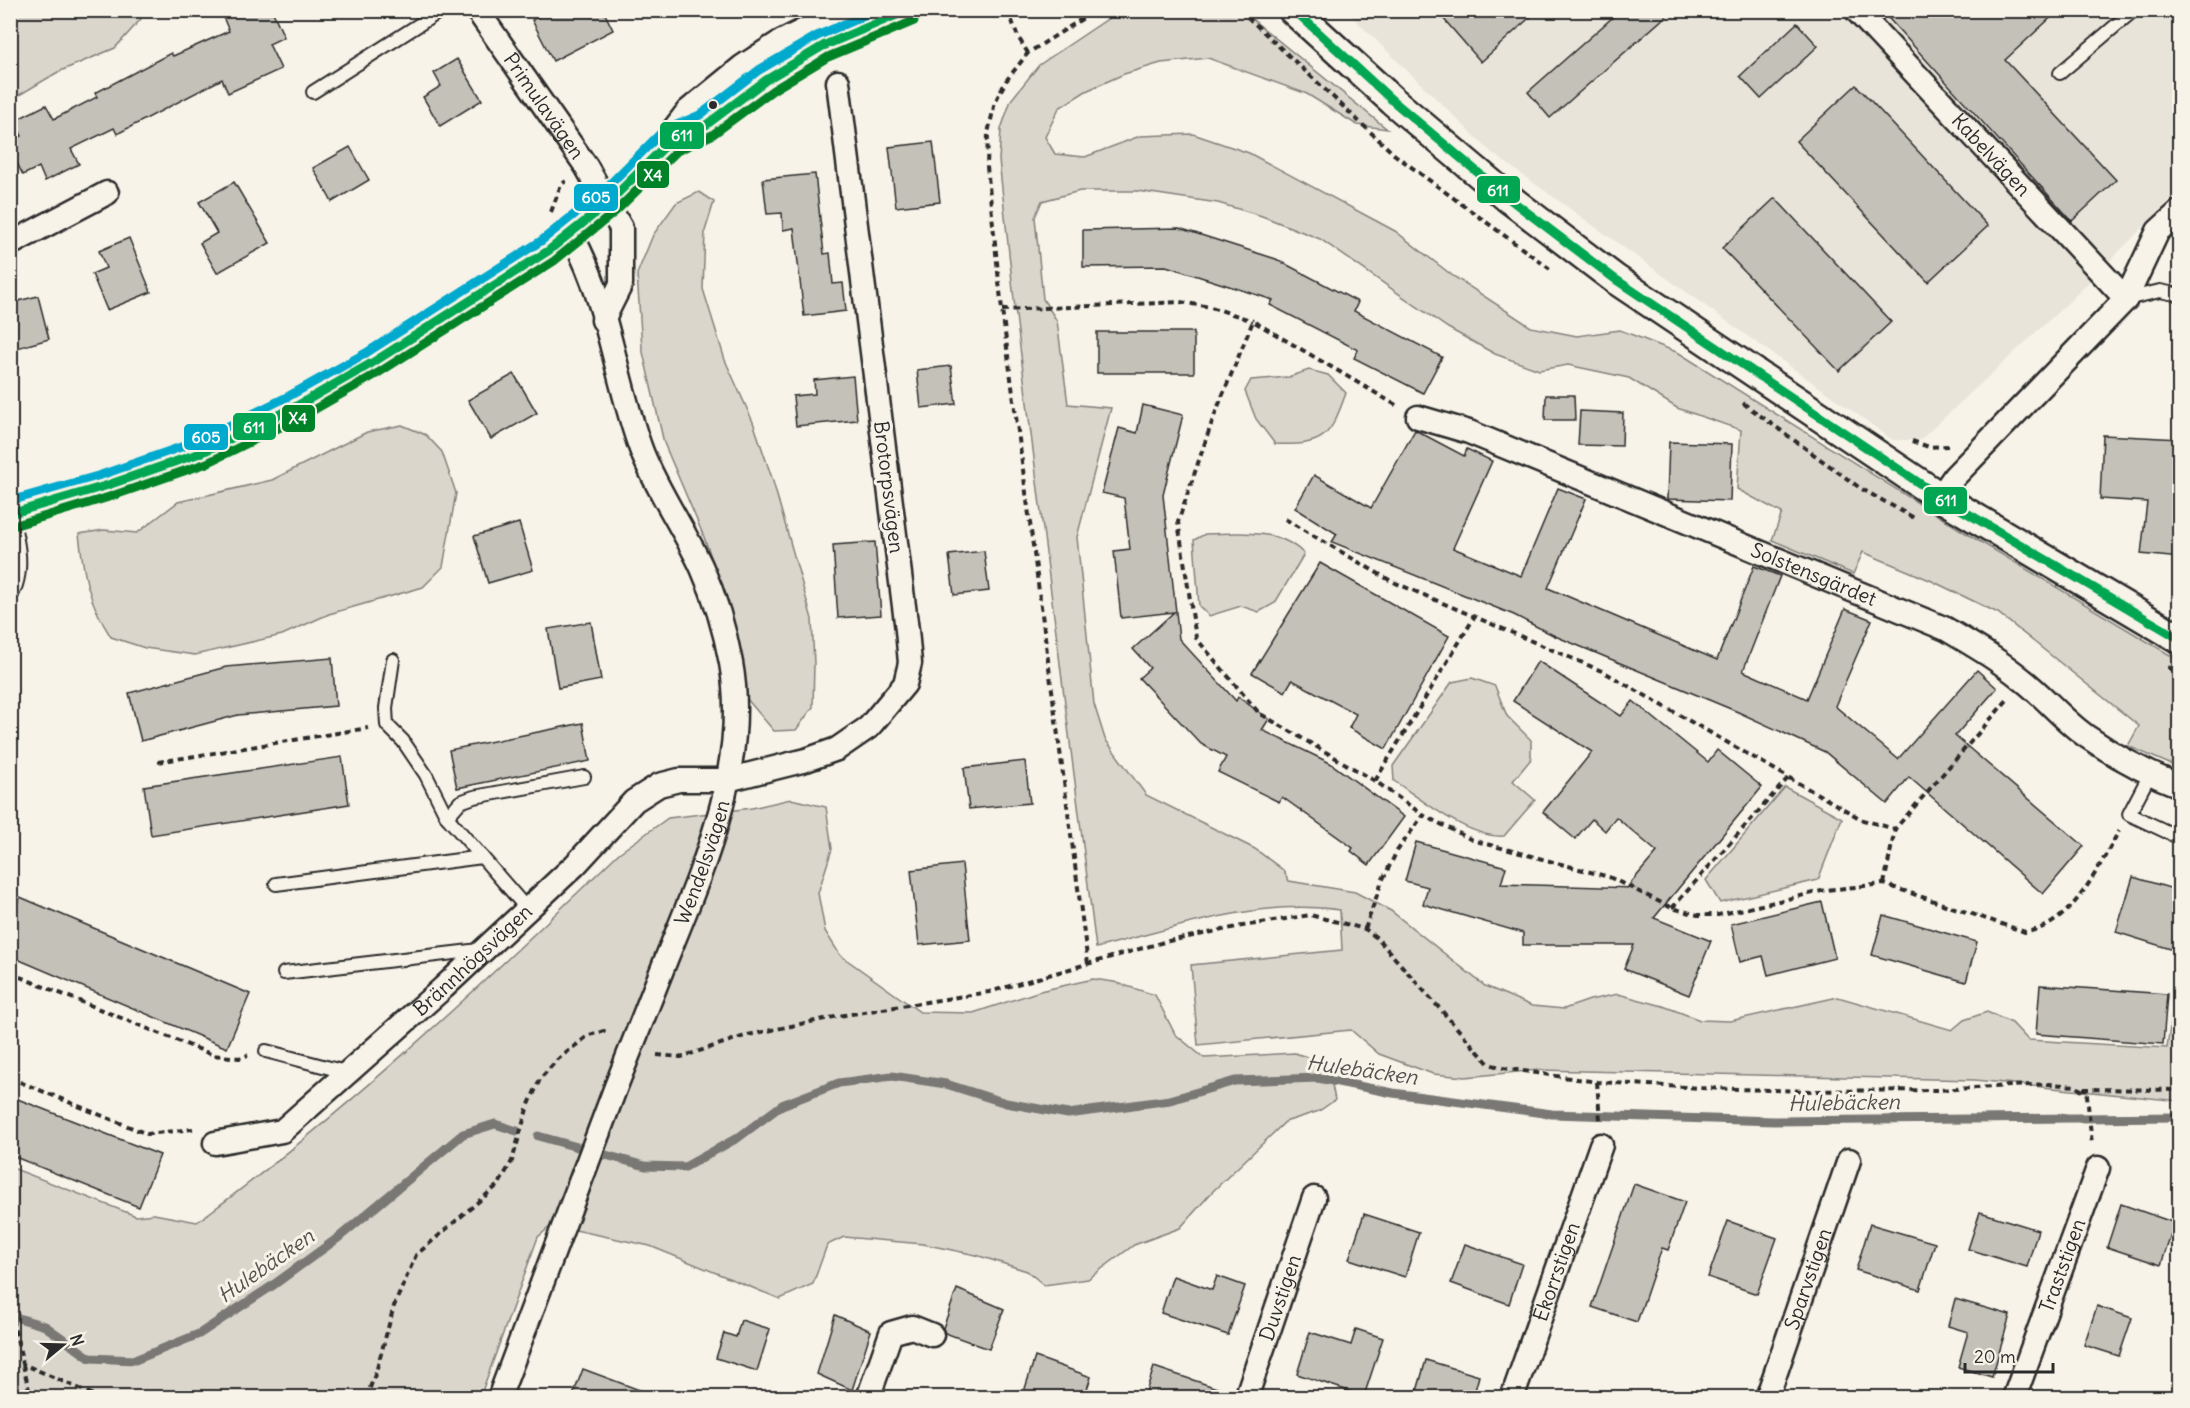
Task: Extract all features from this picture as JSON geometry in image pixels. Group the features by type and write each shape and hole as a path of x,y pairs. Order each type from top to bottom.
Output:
{"street":[{"name":"Primulavägen","path":"477,10 586,166 608,203"},
{"path":"11,513 105,486 203,452 296,407 448,316 571,234 608,203 670,141 690,113 744,69 781,45 851,10"},
{"path":"670,141 706,125 766,80 823,46 909,10"},
{"path":"1293,10 1393,101 1507,198 1615,279 1940,496 2180,639"},
{"name":"Kabelvägen","path":"1856,10 2126,299"},
{"name":"Brotorpsvägen","path":"727,780 837,749 869,727 905,684 910,663 838,82"},
{"path":"10,244 107,193"},
{"path":"603,320 617,297 622,265 621,228 608,203"},
{"path":"1940,496 1954,477 2126,299 2158,231 2180,211"},
{"name":"Wendelsvägen","path":"499,1398 616,1088 703,869 727,780 734,731 731,663 720,621 702,569 643,454 624,399 591,276 571,234"},
{"name":"Solstensgärdet","path":"1418,417 1469,432 1946,629 1989,654 2024,681 2083,734 2150,774 2180,786"},
{"name":"Brännhögsvägen","path":"215,1143 282,1131 350,1073 575,865 634,801 659,785 679,780 727,780"},
{"name":"Ekorrstigen","path":"1512,1398 1601,1145"},
{"name":"Sparvstigen","path":"1767,1398 1850,1160"},
{"name":"Traststigen","path":"2014,1398 2098,1168"},
{"name":"Duvstigen","path":"1246,1398 1314,1198"},
{"path":"868,1398 891,1333 912,1327 932,1335"}],"lane":[{"path":"313,92 442,10"},
{"path":"2060,73 2134,10"},
{"path":"2126,299 2160,291 2180,295"},
{"path":"10,598 16,589 20,556 11,513"},
{"path":"393,660 386,708 387,725 403,741 426,775 447,817 527,909"},
{"path":"2150,774 2129,814 2180,838"},
{"path":"447,817 460,802 474,797 584,777"},
{"path":"276,884 482,857"},
{"path":"284,973 483,950"},
{"path":"266,1051 350,1073"}],"path":[{"path":"1008,10 1018,37 1028,53"},
{"path":"1088,964 1002,310 987,167 988,133 995,102 1006,81 1028,53 1096,10"},
{"path":"550,214 561,185 586,166"},
{"path":"1002,310 1180,302 1211,307 1253,321 1418,417"},
{"path":"1253,321 1213,419 1178,522 1196,638 1259,712 1376,781 1423,815 1473,840 1609,877 1672,908 1698,915 1718,915 1826,890 1884,884 2025,932 2041,930 2056,921 2088,884 2129,814"},
{"path":"1285,519 1391,581 1604,672 1863,820 1895,829"},
{"path":"1376,781 1475,616"},
{"path":"1884,884 1895,829 2024,681"},
{"path":"158,762 387,725"},
{"path":"1672,908 1788,778"},
{"path":"1365,929 1382,881 1397,851 1423,815"},
{"path":"366,1398 376,1372 394,1306 416,1255 499,1184 512,1161 527,1109 540,1080 557,1060 589,1035 604,1031 634,1043 650,1053 681,1058 748,1035 839,1016 989,992 1164,942 1311,915 1365,929 1403,964 1489,1064 1503,1068 1597,1082 1810,1091 1937,1090 2049,1084 2082,1089 2180,1090"},
{"path":"10,974 213,1055 239,1058 266,1051"},
{"path":"10,1078 147,1134 199,1128 215,1143"},
{"path":"1597,1082 1601,1145"},
{"path":"2082,1089 2087,1095 2091,1140"},
{"path":"10,1309 31,1398"},
{"path":"23,1364 101,1398"}],"shaded area":[{"path":"1121,10 1242,11 1387,129 1357,125 1307,94 1208,58 1161,63 1124,74 1086,91 1059,108 1045,137 1055,154 1085,157 1140,136 1193,134 1249,153 1395,231 1453,276 1531,327 1577,336 1620,330 1679,353 1969,535 2180,661 2179,768 2128,746 2139,726 1998,613 1932,581 1863,552 1853,574 1772,540 1782,513 1737,489 1741,430 1677,408 1629,378 1568,365 1539,370 1495,354 1448,328 1320,239 1262,216 1218,203 1137,191 1080,191 1042,201 1035,217 1043,299 1057,321 1068,404 1111,408 1077,537 1094,704 1105,739 1146,795 1255,849 1283,870 1289,881 1355,892 1391,911 1485,986 1532,1006 1564,1009 1618,994 1663,1006 1700,1020 1730,1021 1838,997 1952,1030 1964,1020 1987,1012 2012,1023 2028,1040 2167,1048 2179,965 2179,1101 1975,1080 1539,1070 1465,1077 1433,1074 1379,1054 1351,1030 1198,1045 1191,965 1342,950 1340,910 1309,907 1248,911 1186,924 1096,948 1014,300 999,160 1001,129 1011,100 1039,65"},
{"path":"10,11 141,11 141,19 115,48 58,72 11,100"},
{"path":"1346,11 2179,11 2179,191 2074,297 1920,440 1893,440 1492,153"},
{"path":"699,192 714,202 705,231 703,289 725,360 753,422 772,478 812,619 813,707 796,730 774,731 746,698 728,605 704,537 664,443 642,348 637,274 653,235 676,203"},
{"path":"1309,370 1328,375 1346,393 1335,420 1323,436 1315,441 1275,444 1256,419 1245,391 1251,380 1289,377"},
{"path":"402,425 426,435 442,452 456,493 443,567 423,587 329,614 282,635 195,655 145,648 111,637 97,612 88,588 79,534 104,530 137,533 178,502 272,480 367,432"},
{"path":"1237,533 1273,536 1289,542 1304,554 1275,603 1259,612 1241,606 1209,616 1199,606 1194,540 1205,534"},
{"path":"1472,678 1495,686 1507,716 1531,740 1531,759 1513,781 1535,800 1504,836 1491,835 1462,825 1432,808 1394,781 1393,766 1452,682"},
{"path":"1785,787 1842,818 1818,880 1720,903 1706,880"},
{"path":"791,799 826,807 832,849 818,893 825,931 840,955 920,1012 973,1013 1040,991 1093,979 1114,982 1155,995 1175,1034 1204,1058 1295,1053 1328,1064 1335,1100 1319,1111 1285,1122 1213,1191 1180,1228 1134,1245 1088,1279 1044,1285 1027,1271 976,1255 923,1244 844,1237 827,1245 813,1284 780,1299 650,1246 552,1225 538,1237 480,1397 11,1397 10,1167 136,1216 154,1214 197,1222 253,1180 362,1091 518,950 619,853 668,818 752,808"}],"building":[{"path":"220,10 272,10 284,37 269,44 281,69 228,93 222,79 117,134 114,128 71,149 79,164 45,181 39,167 23,175 10,149 10,142 22,136 14,121 46,105 54,119 97,97 95,93 171,53 173,56 229,31"},
{"path":"550,10 603,10 613,30 553,61 532,20"},
{"path":"1436,10 1538,10 1481,62"},
{"path":"1621,10 1673,10 1550,118 1528,92"},
{"path":"1881,10 2059,10 2005,60 2116,180 2072,221"},
{"path":"1797,23 1818,46 1761,99 1740,76"},
{"path":"457,59 482,100 440,126 423,97 441,86 434,73"},
{"path":"1856,85 1988,226 1928,282 1796,141"},
{"path":"933,142 940,202 896,207 889,147"},
{"path":"350,147 369,180 332,202 313,168"},
{"path":"815,174 824,254 830,253 833,284 843,283 846,311 804,316 794,228 783,230 782,213 767,214 763,179"},
{"path":"234,182 270,243 217,273 200,243 217,233 199,202"},
{"path":"1775,198 1891,322 1839,371 1722,248"},
{"path":"1179,228 1276,259 1358,302 1354,311 1442,357 1423,393 1354,358 1358,350 1270,305 1273,300 1166,266 1083,267 1083,230"},
{"path":"129,238 151,292 107,310 92,274 106,268 99,251"},
{"path":"38,296 49,339 10,350 10,303"},
{"path":"1097,332 1194,332 1194,373 1097,373"},
{"path":"951,366 956,404 921,408 917,370"},
{"path":"514,374 537,413 491,439 468,400"},
{"path":"853,376 857,420 796,426 793,396 815,394 814,380"},
{"path":"1546,395 1574,395 1575,420 1545,420"},
{"path":"1143,405 1183,415 1163,495 1179,639 1236,701 1238,697 1269,719 1262,730 1330,763 1404,817 1369,865 1351,851 1353,848 1282,797 1279,802 1218,772 1226,757 1201,744 1139,678 1150,668 1133,649 1174,612 1121,618 1114,551 1130,549 1124,498 1102,493 1119,428 1137,433"},
{"path":"1580,411 1623,413 1622,446 1578,445"},
{"path":"1415,430 1464,456 1467,449 1492,461 1453,548 1521,576 1558,488 1586,499 1548,588 1717,660 1754,566 1780,576 1743,671 1807,699 1845,609 1872,620 1835,706 1898,759 1977,670 1997,688 1955,736 2084,846 2043,894 1909,777 1887,804 1825,752 1738,712 1555,636 1514,615 1332,542 1337,534 1295,508 1314,475 1371,508"},
{"path":"2103,435 2180,439 2180,558 2141,554 2147,502 2100,499"},
{"path":"1669,442 1732,444 1730,501 1667,499"},
{"path":"519,523 533,570 488,583 474,536"},
{"path":"875,542 881,615 838,618 833,545"},
{"path":"984,551 989,591 954,595 949,555"},
{"path":"1320,563 1449,636 1386,749 1349,728 1356,714 1292,680 1285,692 1252,673"},
{"path":"591,622 601,680 558,688 548,629"},
{"path":"332,658 336,706 238,715 141,741 129,693 226,667"},
{"path":"1538,661 1621,716 1633,701 1708,762 1717,750 1762,787 1654,918 1711,941 1689,995 1624,969 1634,945 1523,945 1523,933 1423,904 1428,887 1405,881 1416,842 1506,867 1501,884 1634,888 1630,884 1657,852 1616,817 1605,831 1592,819 1575,839 1543,812 1592,752 1513,701"},
{"path":"583,723 590,761 457,788 449,750"},
{"path":"342,757 349,804 151,835 144,786"},
{"path":"1025,761 1030,803 969,809 964,768"},
{"path":"962,864 970,940 919,945 911,870"},
{"path":"2133,877 2180,891 2180,952 2116,932"},
{"path":"20,897 250,994 227,1048 10,956 10,921"},
{"path":"1822,902 1835,958 1768,975 1763,956 1740,962 1731,924"},
{"path":"1883,915 1977,942 1966,982 1872,955"},
{"path":"2040,985 2167,994 2163,1044 2036,1034"},
{"path":"10,1096 160,1155 139,1207 10,1155"},
{"path":"1634,1184 1685,1202 1668,1250 1662,1248 1637,1322 1592,1307"},
{"path":"2121,1204 2175,1223 2161,1265 2107,1247"},
{"path":"1980,1212 2038,1230 2027,1267 1968,1249"},
{"path":"1364,1214 1419,1232 1405,1277 1349,1259"},
{"path":"1728,1221 1777,1238 1757,1294 1708,1277"},
{"path":"1870,1224 1935,1243 1920,1290 1856,1270"},
{"path":"1465,1244 1522,1264 1509,1304 1451,1283"},
{"path":"1173,1276 1212,1290 1217,1276 1245,1286 1228,1335 1161,1313"},
{"path":"957,1289 1004,1309 989,1349 945,1333 943,1328"},
{"path":"1955,1299 2010,1315 1992,1377 1958,1367 1968,1332 1948,1326"},
{"path":"2097,1306 2132,1318 2119,1356 2084,1345"},
{"path":"835,1315 871,1331 852,1390 817,1374"},
{"path":"741,1320 770,1329 757,1371 716,1358 724,1333 736,1337"},
{"path":"1356,1329 1383,1338 1364,1396 1297,1374 1310,1332 1351,1345"},
{"path":"1035,1357 1091,1377 1084,1398 1022,1398"},
{"path":"1426,1360 1479,1376 1473,1398 1415,1398"},
{"path":"1154,1367 1232,1393 1231,1398 1144,1398"},
{"path":"583,1369 653,1395 653,1398 572,1398"}],"waterway":[{"name":"Hulebäcken","path":"538,1136 645,1166 685,1167 739,1137 782,1105 839,1083 892,1076 946,1084 1006,1103 1068,1114 1170,1100 1235,1081 1318,1078 1393,1093 1552,1114 1774,1121 2180,1117"},
{"name":"Hulebäcken","path":"15,1317 45,1326 90,1358 135,1360 199,1334 272,1286 338,1238 463,1134 495,1124 517,1131"}],"transit line":[{"name":"605","path":"10,501 101,475 198,441 289,396 366,353 541,241 600,194 663,131 700,115 759,70 817,36 877,10"},
{"name":"611","path":"10,514 105,486 203,452 295,407 372,363 548,251 608,203 670,141 706,125 766,80 823,46 908,10"},
{"name":"611","path":"1294,10 1393,101 1507,197 1615,279 1940,497 2180,639"},
{"name":"X4","path":"13,526 109,497 207,463 301,417 378,373 554,261 616,211 677,151 712,135 773,90 828,57 914,21"}]}
